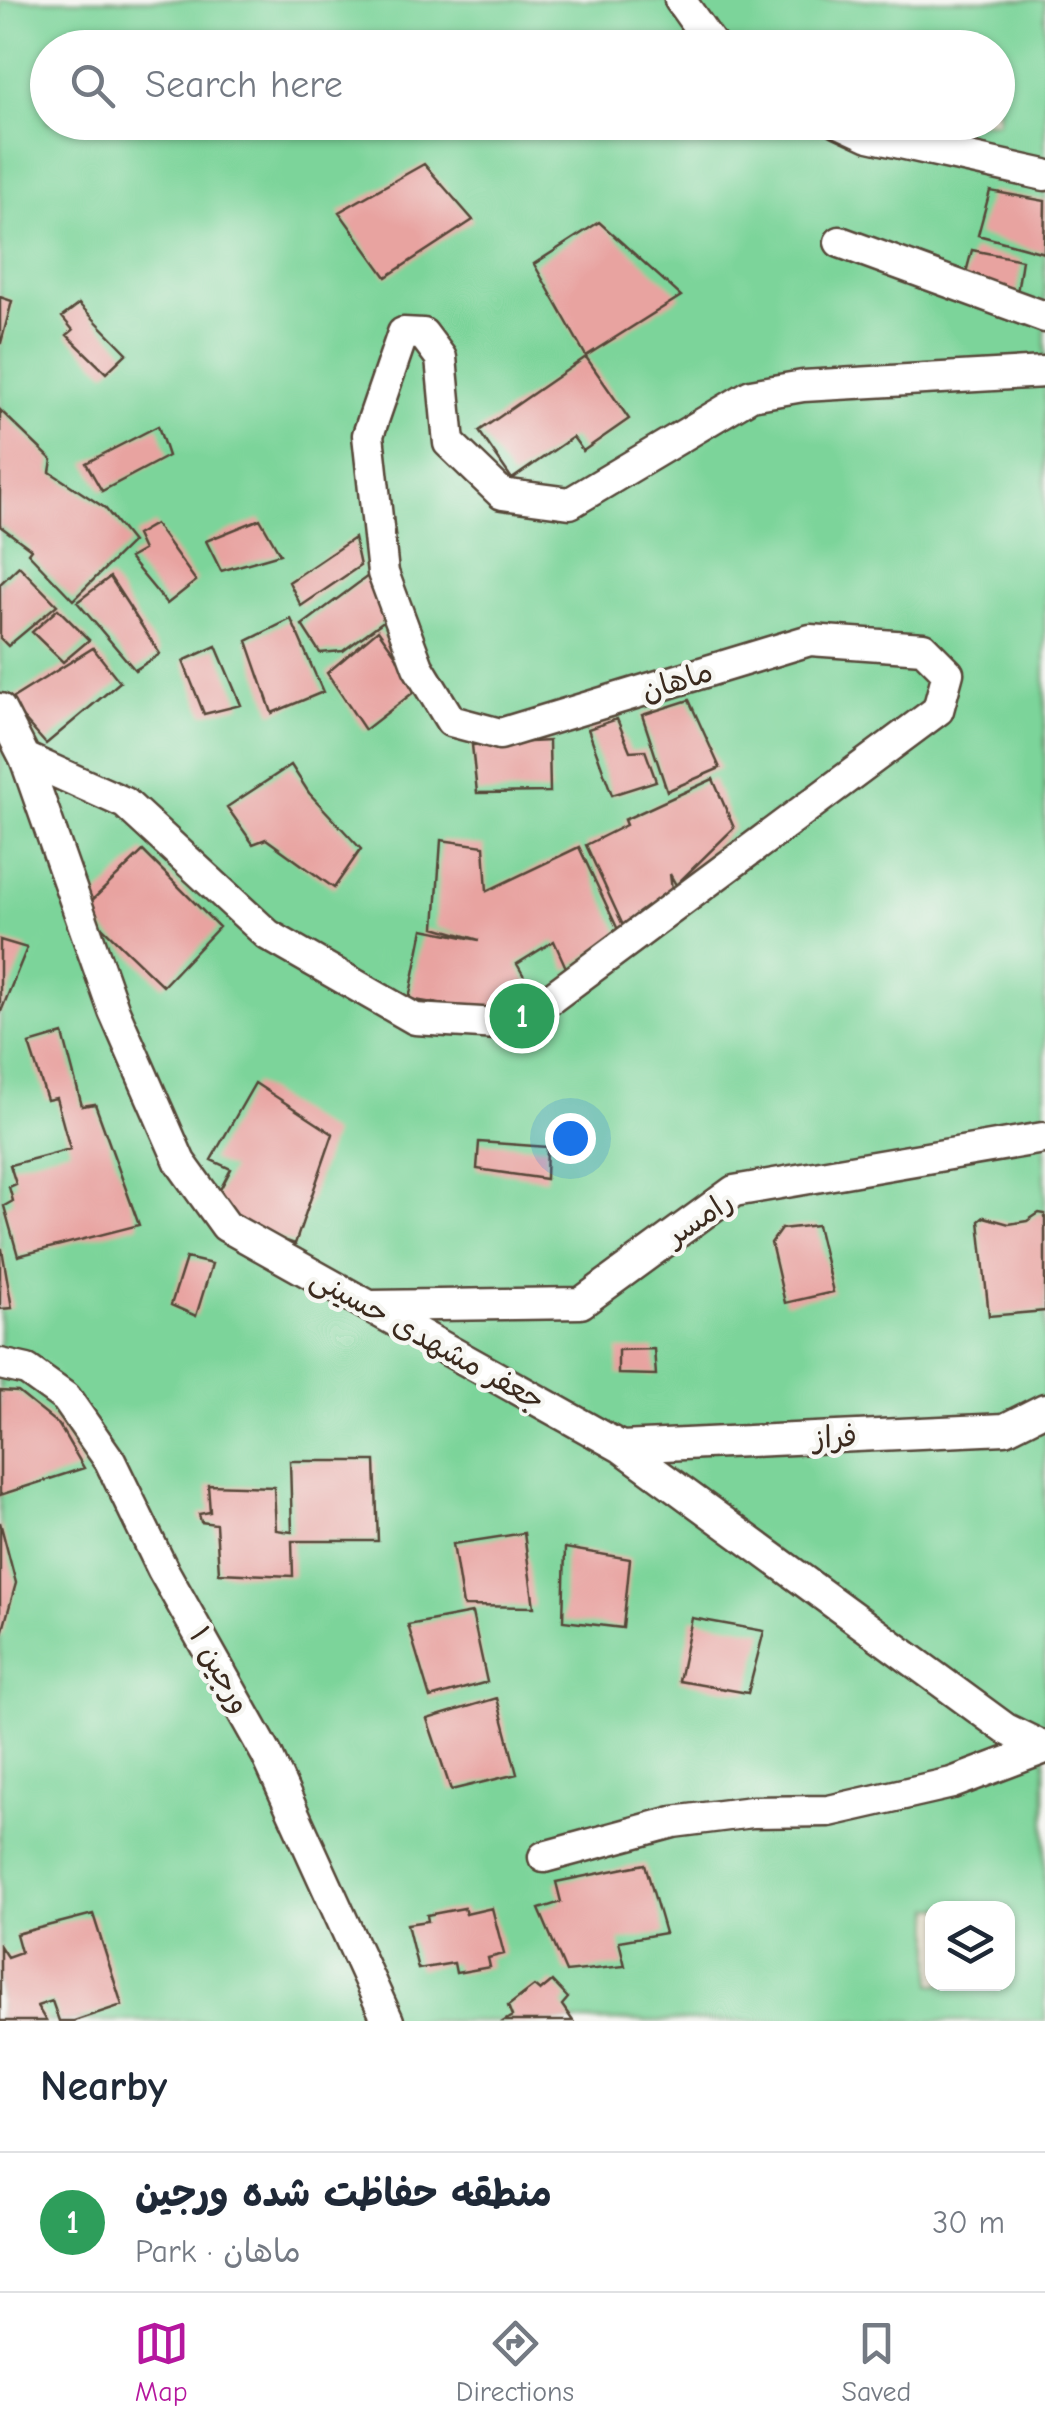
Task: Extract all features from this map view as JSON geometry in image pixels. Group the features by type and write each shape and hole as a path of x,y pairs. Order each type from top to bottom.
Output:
{"street":[{"path":"680,0 701,30"},
{"path":"887,140 1045,175"},
{"path":"840,242 1045,317"},
{"name":"ماهان","path":"12,763 125,803 268,935 415,1019 515,1025 938,710 948,673 922,648 810,640 500,734 451,721 418,668 383,573 368,434 404,334 423,334 441,358 449,443 502,494 570,503 751,395 803,386 1045,372"},
{"name":"جعفر مشهدی حسینی","path":"0,708 12,763 114,1011 180,1162 226,1226 621,1447 1006,1730 1045,1748"},
{"name":"رامسر","path":"369,1306 581,1303 734,1191 1044,1138"},
{"name":"ورجین ۱","path":"0,1364 26,1370 66,1398 110,1461 163,1570 268,1755 388,2021"},
{"name":"فراز","path":"621,1447 1005,1429 1045,1410"},
{"path":"544,1857 673,1822 752,1812 828,1811 952,1782 1045,1748"}],"green space":[{"path":"0,0 1045,0 1045,2021 0,2021"}],"building":[{"path":"424,164 473,220 386,277 339,212"},
{"path":"990,191 1045,201 1044,253 978,235"},
{"path":"599,222 681,296 586,356 534,264"},
{"path":"972,250 1022,260 1016,300 963,284"},
{"path":"0,297 12,301 1,343 0,343"},
{"path":"79,304 127,353 106,373 67,335 73,330 62,317"},
{"path":"586,357 629,419 583,451 573,437 512,479 479,431"},
{"path":"0,410 52,460 50,472 105,508 132,542 73,600 28,553 31,549 0,526"},
{"path":"158,426 168,456 102,491 86,463"},
{"path":"260,519 280,554 221,571 206,541"},
{"path":"155,524 196,581 167,604 129,558 143,550 136,535"},
{"path":"354,538 360,566 301,606 289,582"},
{"path":"19,566 57,605 8,646 0,638 0,584"},
{"path":"376,570 389,617 343,651 320,653 302,625"},
{"path":"110,577 160,654 135,670 77,602"},
{"path":"58,609 89,640 63,662 32,632"},
{"path":"291,619 323,692 272,713 247,641"},
{"path":"378,630 419,688 365,730 327,673"},
{"path":"216,646 241,705 204,714 183,661"},
{"path":"93,648 120,682 46,744 8,701"},
{"path":"689,700 720,768 667,791 642,715"},
{"path":"617,719 630,751 645,750 656,781 612,795 588,729"},
{"path":"549,741 550,792 477,793 472,745"},
{"path":"291,765 309,793 361,849 334,888 266,839 253,844 227,807"},
{"path":"713,779 734,828 676,885 670,874 672,890 626,932 586,845 626,825 624,820"},
{"path":"441,840 484,846 487,891 579,847 620,934 567,970 554,941 517,964 533,992 498,1014 409,999 423,929 479,940 435,927"},
{"path":"143,851 219,927 163,986 83,909"},
{"path":"0,940 27,948 0,1014"},
{"path":"63,1034 82,1106 95,1104 139,1225 18,1256 4,1206 13,1201 9,1187 16,1184 10,1165 70,1149 56,1098 47,1100 29,1044"},
{"path":"255,1083 333,1134 295,1244 241,1225 213,1203 231,1169 211,1160"},
{"path":"479,1142 547,1147 546,1179 477,1169"},
{"path":"1039,1213 1045,1214 1045,1311 989,1316 979,1221 984,1217 1009,1224 1027,1221"},
{"path":"817,1225 833,1292 785,1303 771,1243 781,1229"},
{"path":"2,1249 12,1308 0,1309"},
{"path":"186,1258 212,1264 196,1316 171,1305"},
{"path":"654,1349 656,1375 618,1374 618,1350"},
{"path":"0,1391 18,1392 59,1425 84,1468 0,1495"},
{"path":"290,1461 375,1461 378,1541 292,1541 293,1576 219,1573 216,1524 201,1522 199,1514 210,1512 208,1485 274,1487 276,1530 292,1532"},
{"path":"0,1522 16,1583 1,1637 0,1637"},
{"path":"524,1533 534,1607 463,1606 453,1544"},
{"path":"565,1548 630,1559 623,1628 563,1621"},
{"path":"472,1613 487,1682 430,1698 408,1625"},
{"path":"692,1618 764,1631 748,1693 679,1681"},
{"path":"497,1698 517,1774 451,1790 427,1719"},
{"path":"645,1864 665,1933 619,1941 625,1966 566,1972 539,1909 561,1902 556,1882"},
{"path":"464,1908 466,1914 492,1908 504,1954 488,1958 490,1967 456,1973 454,1963 418,1969 407,1924 428,1921 427,1915"},
{"path":"93,1914 122,2005 74,2021 59,2021 52,2001 37,2006 46,2021 0,2021 0,1946 7,1957 21,1952 16,1934"},
{"path":"552,1981 568,1998 562,2005 573,2021 504,2021 512,2016 508,2006 534,1986 540,1991"}],"place":[{"name":"منطقه حفاظت شده ورجین","path":"522,1016"}]}
